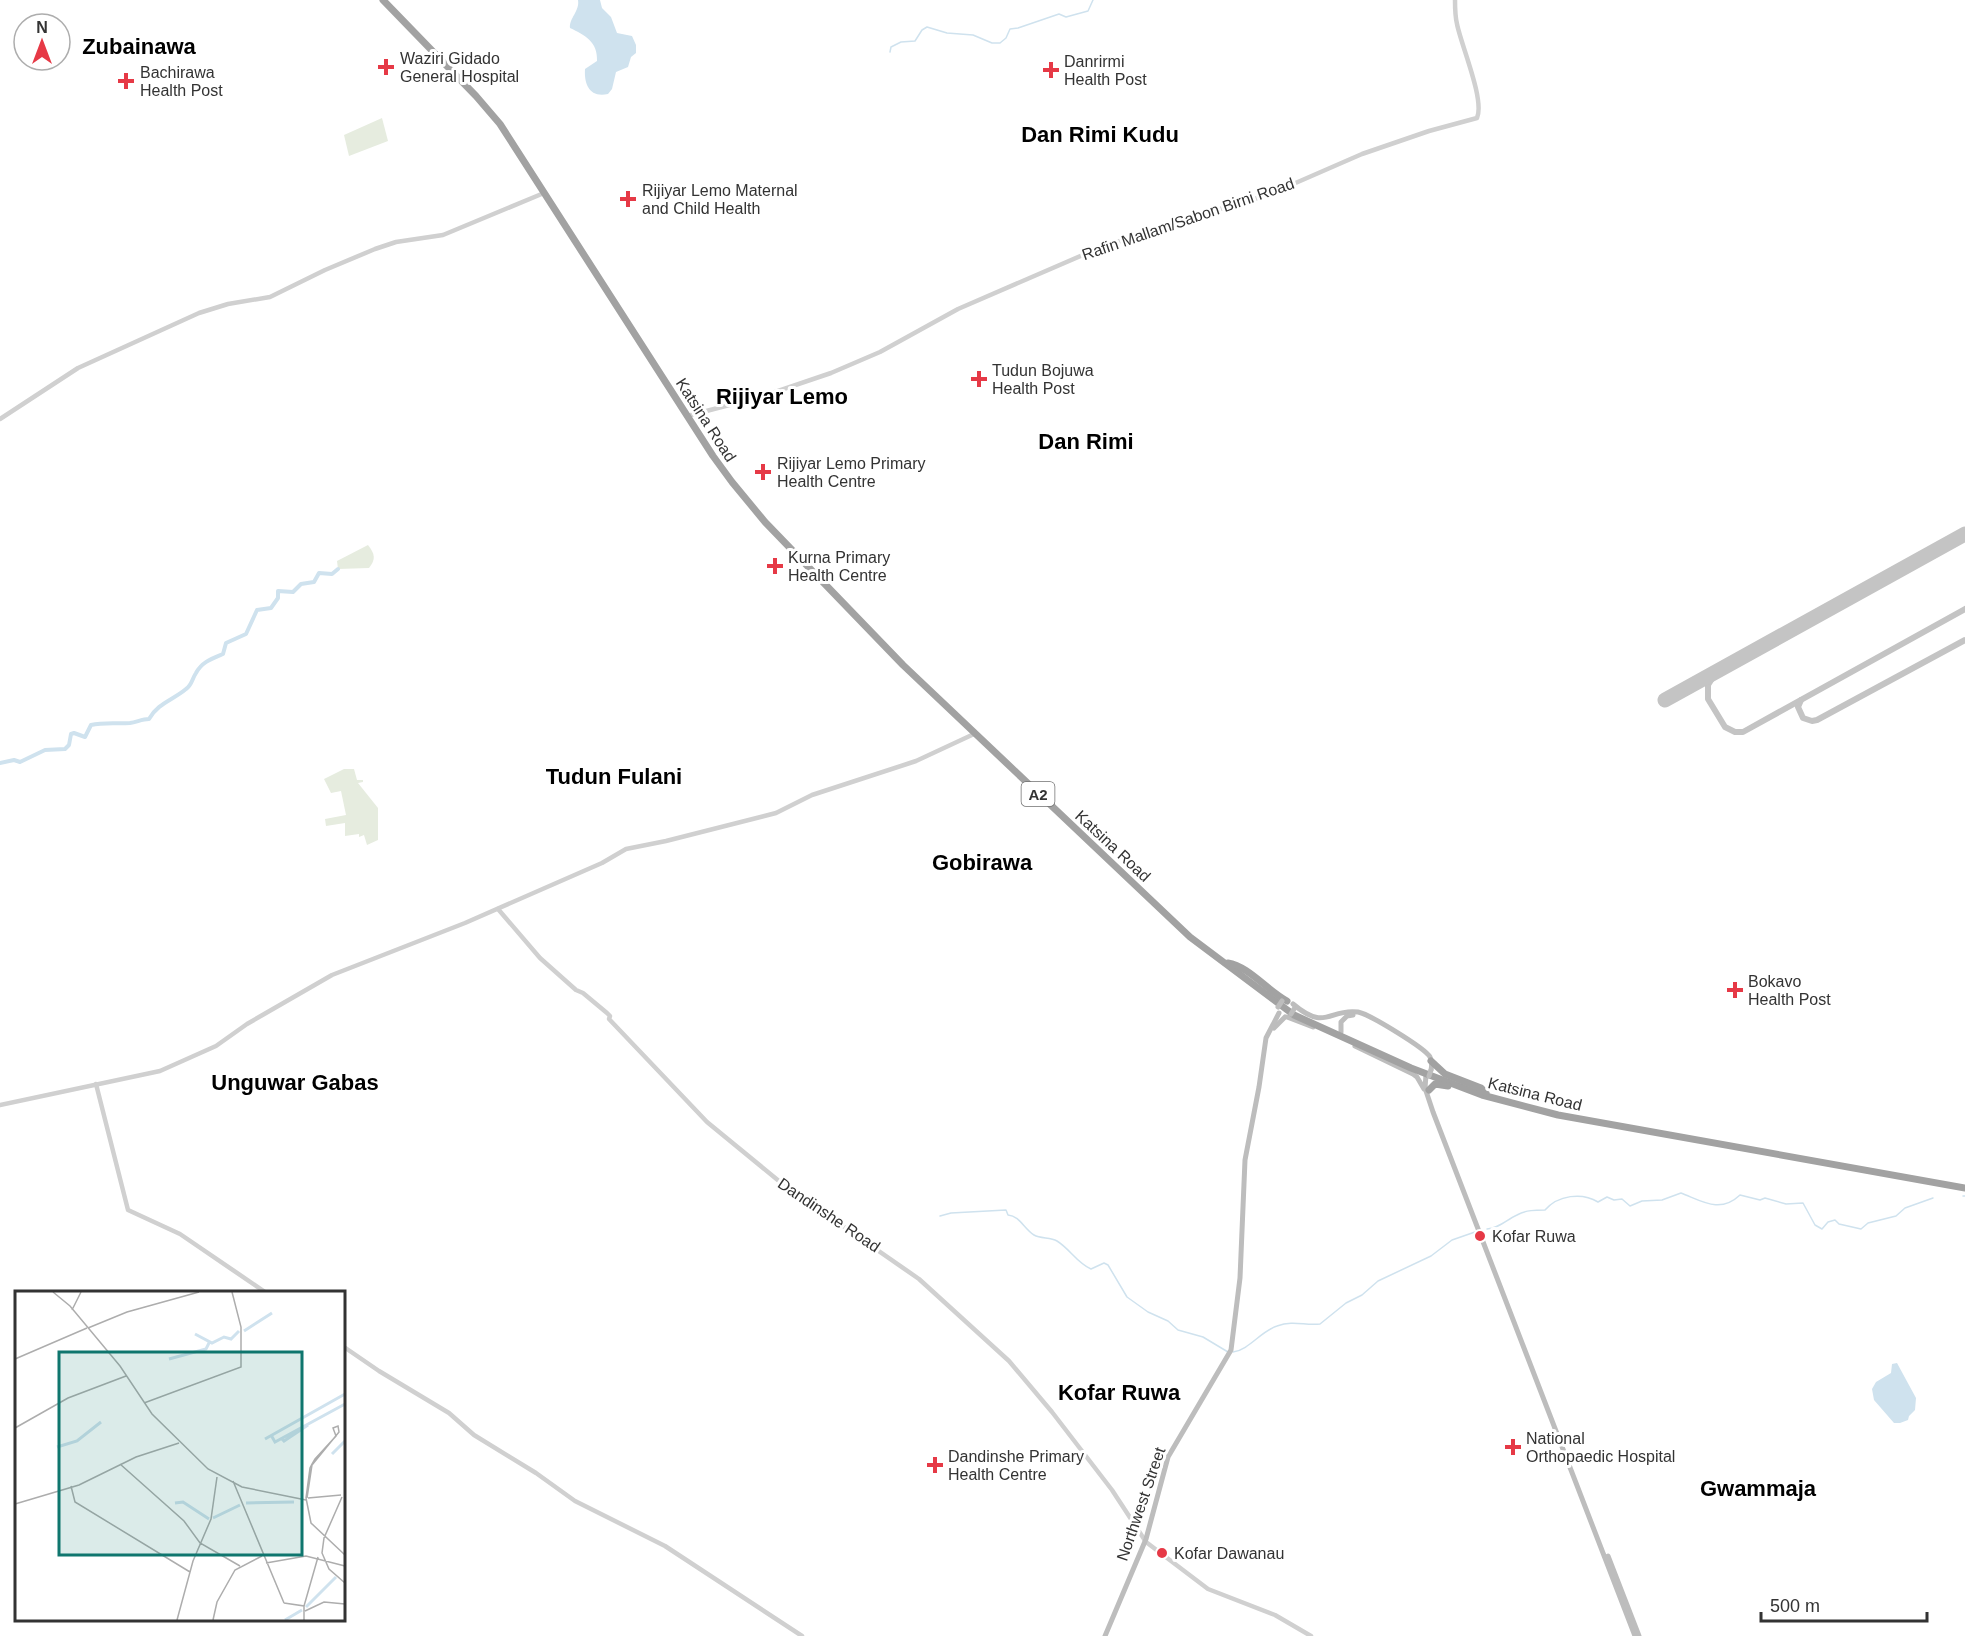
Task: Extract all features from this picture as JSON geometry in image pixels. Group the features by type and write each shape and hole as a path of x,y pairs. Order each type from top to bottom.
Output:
{"highway":[{"name":"Katsina Road","path":"383,0 487,108 512,142 702,440 742,495 903,665 1190,938 1294,1011 1424,1070 1487,1095"},
{"name":"Katsina Road","path":"389,0 465,78 503,122 691,415 726,468 754,503 914,671 1187,930 1294,1015 1487,1095 1569,1117 1965,1186"},
{"path":"1227,964 1233,974 1285,1009"},
{"path":"1227,964 1236,965 1273,993 1285,1009"},
{"path":"1370,1054 1410,1069 1427,1072"},
{"path":"1431,1061 1445,1074 1481,1088 1487,1095"},
{"path":"1428,1091 1435,1084 1440,1084 1477,1096 1487,1095"}],"main road":[{"name":"Northwest Street","path":"1107,1636 1147,1541 1168,1464 1231,1353 1240,1278 1246,1152 1266,1038 1285,1009"},
{"path":"1285,1009 1417,1077 1428,1091"},
{"path":"1285,1009 1301,1011 1319,1019 1351,1012 1364,1014 1425,1050 1431,1061 1427,1072"},
{"path":"1341,1032 1341,1023 1347,1016 1356,1014 1422,1051 1428,1058 1428,1091 1637,1636"}],"street":[{"name":"Rafin Mallam/Sabon Birni Road","path":"691,415 760,397 831,373 880,352 958,309 1099,248 1268,195 1362,154 1429,131 1477,118 1479,113 1475,87 1457,25 1455,0"},
{"path":"0,419 78,368 204,311 228,304 270,297 375,249 396,242 443,235 544,193"},
{"path":"0,1105 160,1071 216,1046 247,1024 323,980 498,909 602,863 629,848 659,843 776,813 812,795 916,761 974,734"},
{"name":"Dandinshe Road","path":"498,909 540,958 610,1016 609,1019 707,1122 785,1186 919,1279 1009,1361 1112,1490 1147,1541"},
{"path":"96,1084 128,1210 180,1234 262,1291"},
{"path":"345,1348 449,1413 474,1435 539,1474 575,1501 665,1546 802,1636"},
{"path":"1147,1541 1212,1591 1268,1612 1313,1636"},
{"path":"1199,1581 1212,1589 1279,1614 1313,1636"}],"shaded area":[{"path":"382,118 388,141 349,156 344,135"},
{"path":"368,545 374,556 369,568 338,569 337,561"},
{"path":"344,769 354,769 357,780 363,780 358,783 378,808 378,840 367,845 364,835 345,836 345,823 326,826 325,819 346,815 341,791 331,793 324,779"}],"water":[{"path":"578,0 600,0 602,8 611,17 617,33 632,36 636,45 636,53 631,57 628,67 616,72 612,89 608,94 597,94 587,85 585,69 597,61 597,54 590,40 570,28"},
{"path":"1897,1363 1916,1398 1915,1410 1908,1420 1894,1423 1874,1400 1872,1389 1876,1382 1891,1373 1892,1364"}],"waterway":[{"path":"890,52 891,47 901,42 915,41 922,30 927,27 947,33 973,35 992,43 1000,43 1006,38 1010,29 1059,14 1066,17 1088,11 1093,0"},
{"path":"0,763 14,760 20,762 45,750 65,749 69,745 71,734 85,737 91,725 130,723 149,719 161,705 191,684 198,669 204,663 223,654 226,643 246,634 257,610 271,608 278,598 278,591 293,592 301,584 314,582 319,573 332,574 338,569"},
{"path":"1487,1229 1524,1212 1545,1210 1563,1198 1578,1196 1598,1202 1607,1197 1614,1200 1622,1199 1630,1206 1642,1201 1662,1200 1681,1193 1718,1205 1733,1201 1740,1195 1760,1200 1765,1198 1786,1204 1803,1203 1815,1225 1822,1229 1828,1222 1835,1220 1839,1224 1861,1229 1868,1223 1896,1216 1905,1208 1933,1198"},
{"path":"940,1216 951,1213 1006,1210 1008,1215 1019,1220 1034,1235 1057,1241 1091,1269 1104,1263 1108,1265 1127,1297 1148,1312 1168,1321 1178,1330 1203,1337 1228,1352"},
{"path":"1233,1352 1239,1351 1277,1326 1289,1323 1320,1324 1378,1281 1431,1256 1452,1240 1475,1232"}],"taxiway":[{"path":"1717,671 1708,685 1708,699 1725,727 1735,732 1743,732 1965,609"},
{"path":"1801,700 1798,707 1803,718 1817,720 1965,640"}],"runway":[{"path":"1665,700 1965,534"}],"place":[{"name":"Waziri Gidado General Hospital","path":"386,67"},
{"name":"Danrirmi Health Post","path":"1051,70"},
{"name":"Bachirawa Health Post","path":"126,81"},
{"name":"Rijiyar Lemo Maternal and Child Health","path":"628,199"},
{"name":"Tudun Bojuwa Health Post","path":"979,379"},
{"name":"Rijiyar Lemo Primary Health Centre","path":"763,472"},
{"name":"Kurna Primary Health Centre","path":"775,566"},
{"name":"Bokavo Health Post","path":"1735,990"},
{"name":"Kofar Ruwa","path":"1480,1236"},
{"name":"National Orthopaedic Hospital","path":"1513,1447"},
{"name":"Dandinshe Primary Health Centre","path":"935,1465"},
{"name":"Kofar Dawanau","path":"1162,1553"}],"district":[{"name":"Zubainawa","path":"139,46"},
{"name":"Dan Rimi Kudu","path":"1100,134"},
{"name":"Rijiyar Lemo","path":"782,396"},
{"name":"Dan Rimi","path":"1086,441"},
{"name":"Tudun Fulani","path":"614,776"},
{"name":"Gobirawa","path":"982,862"},
{"name":"Unguwar Gabas","path":"295,1082"},
{"name":"Kofar Ruwa","path":"1119,1392"},
{"name":"Gwammaja","path":"1758,1488"}]}
